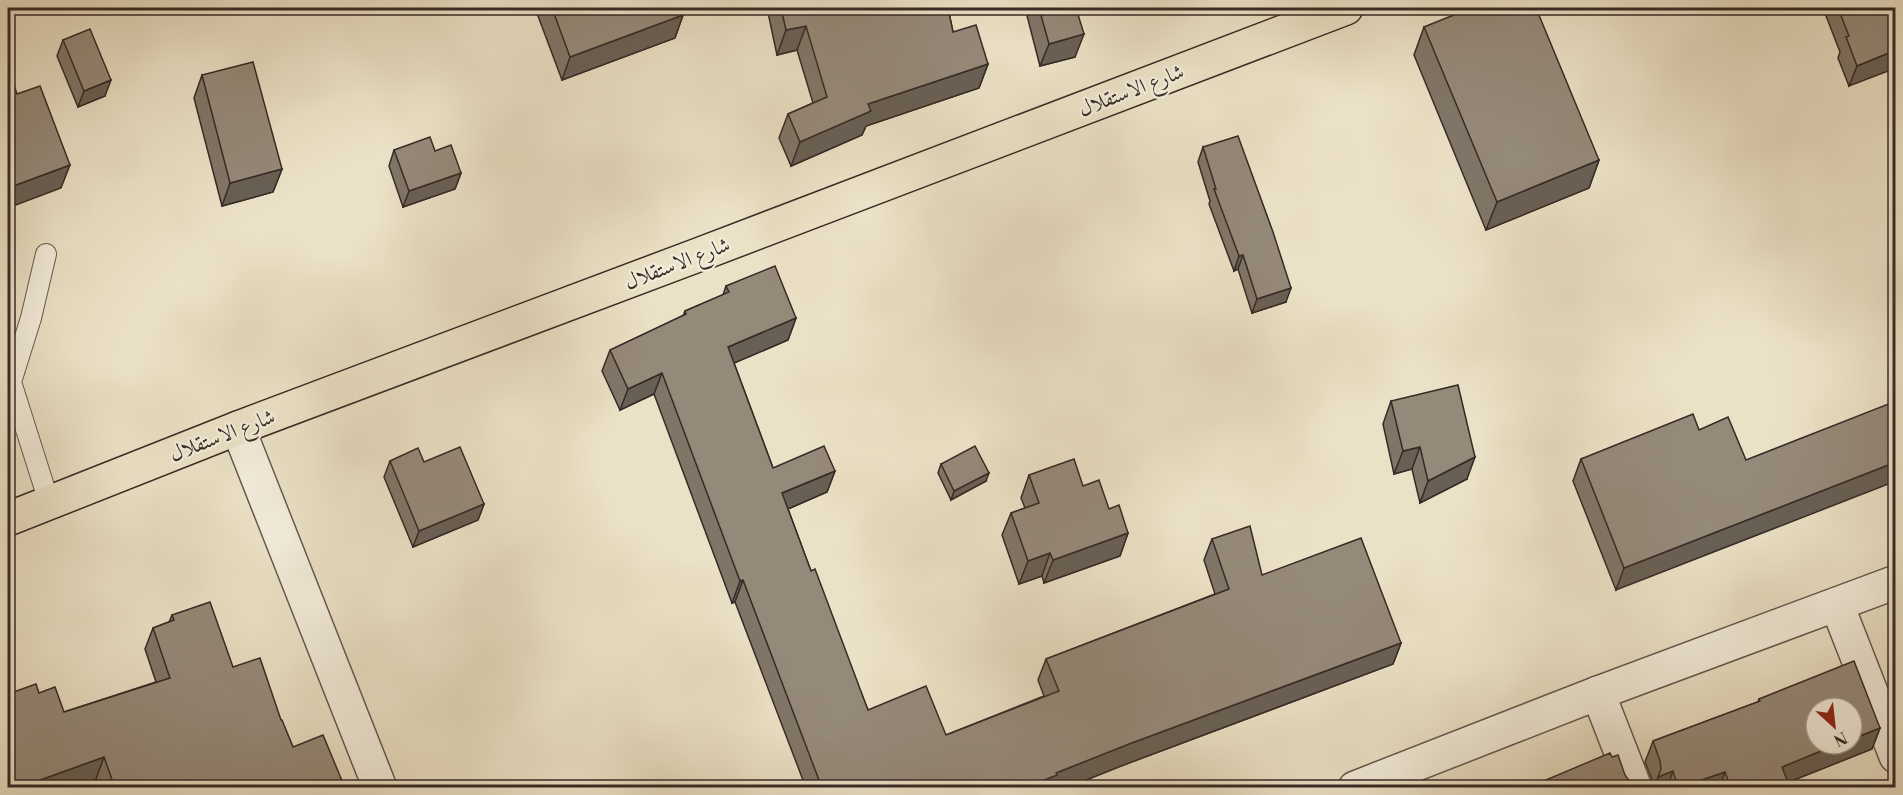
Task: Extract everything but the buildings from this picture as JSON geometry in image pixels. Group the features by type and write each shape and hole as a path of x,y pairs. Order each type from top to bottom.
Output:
{"highway":[{"name":"شارع الاستقلال","path":"8,519 238,428 1346,8"}],"street":[{"path":"238,428 380,788"},
{"path":"1356,788 1598,693 1896,582"},
{"path":"1837,605 1896,756"},
{"path":"1598,693 1635,788"}],"lane":[{"path":"46,254 31,318 11,382 49,502"}]}
